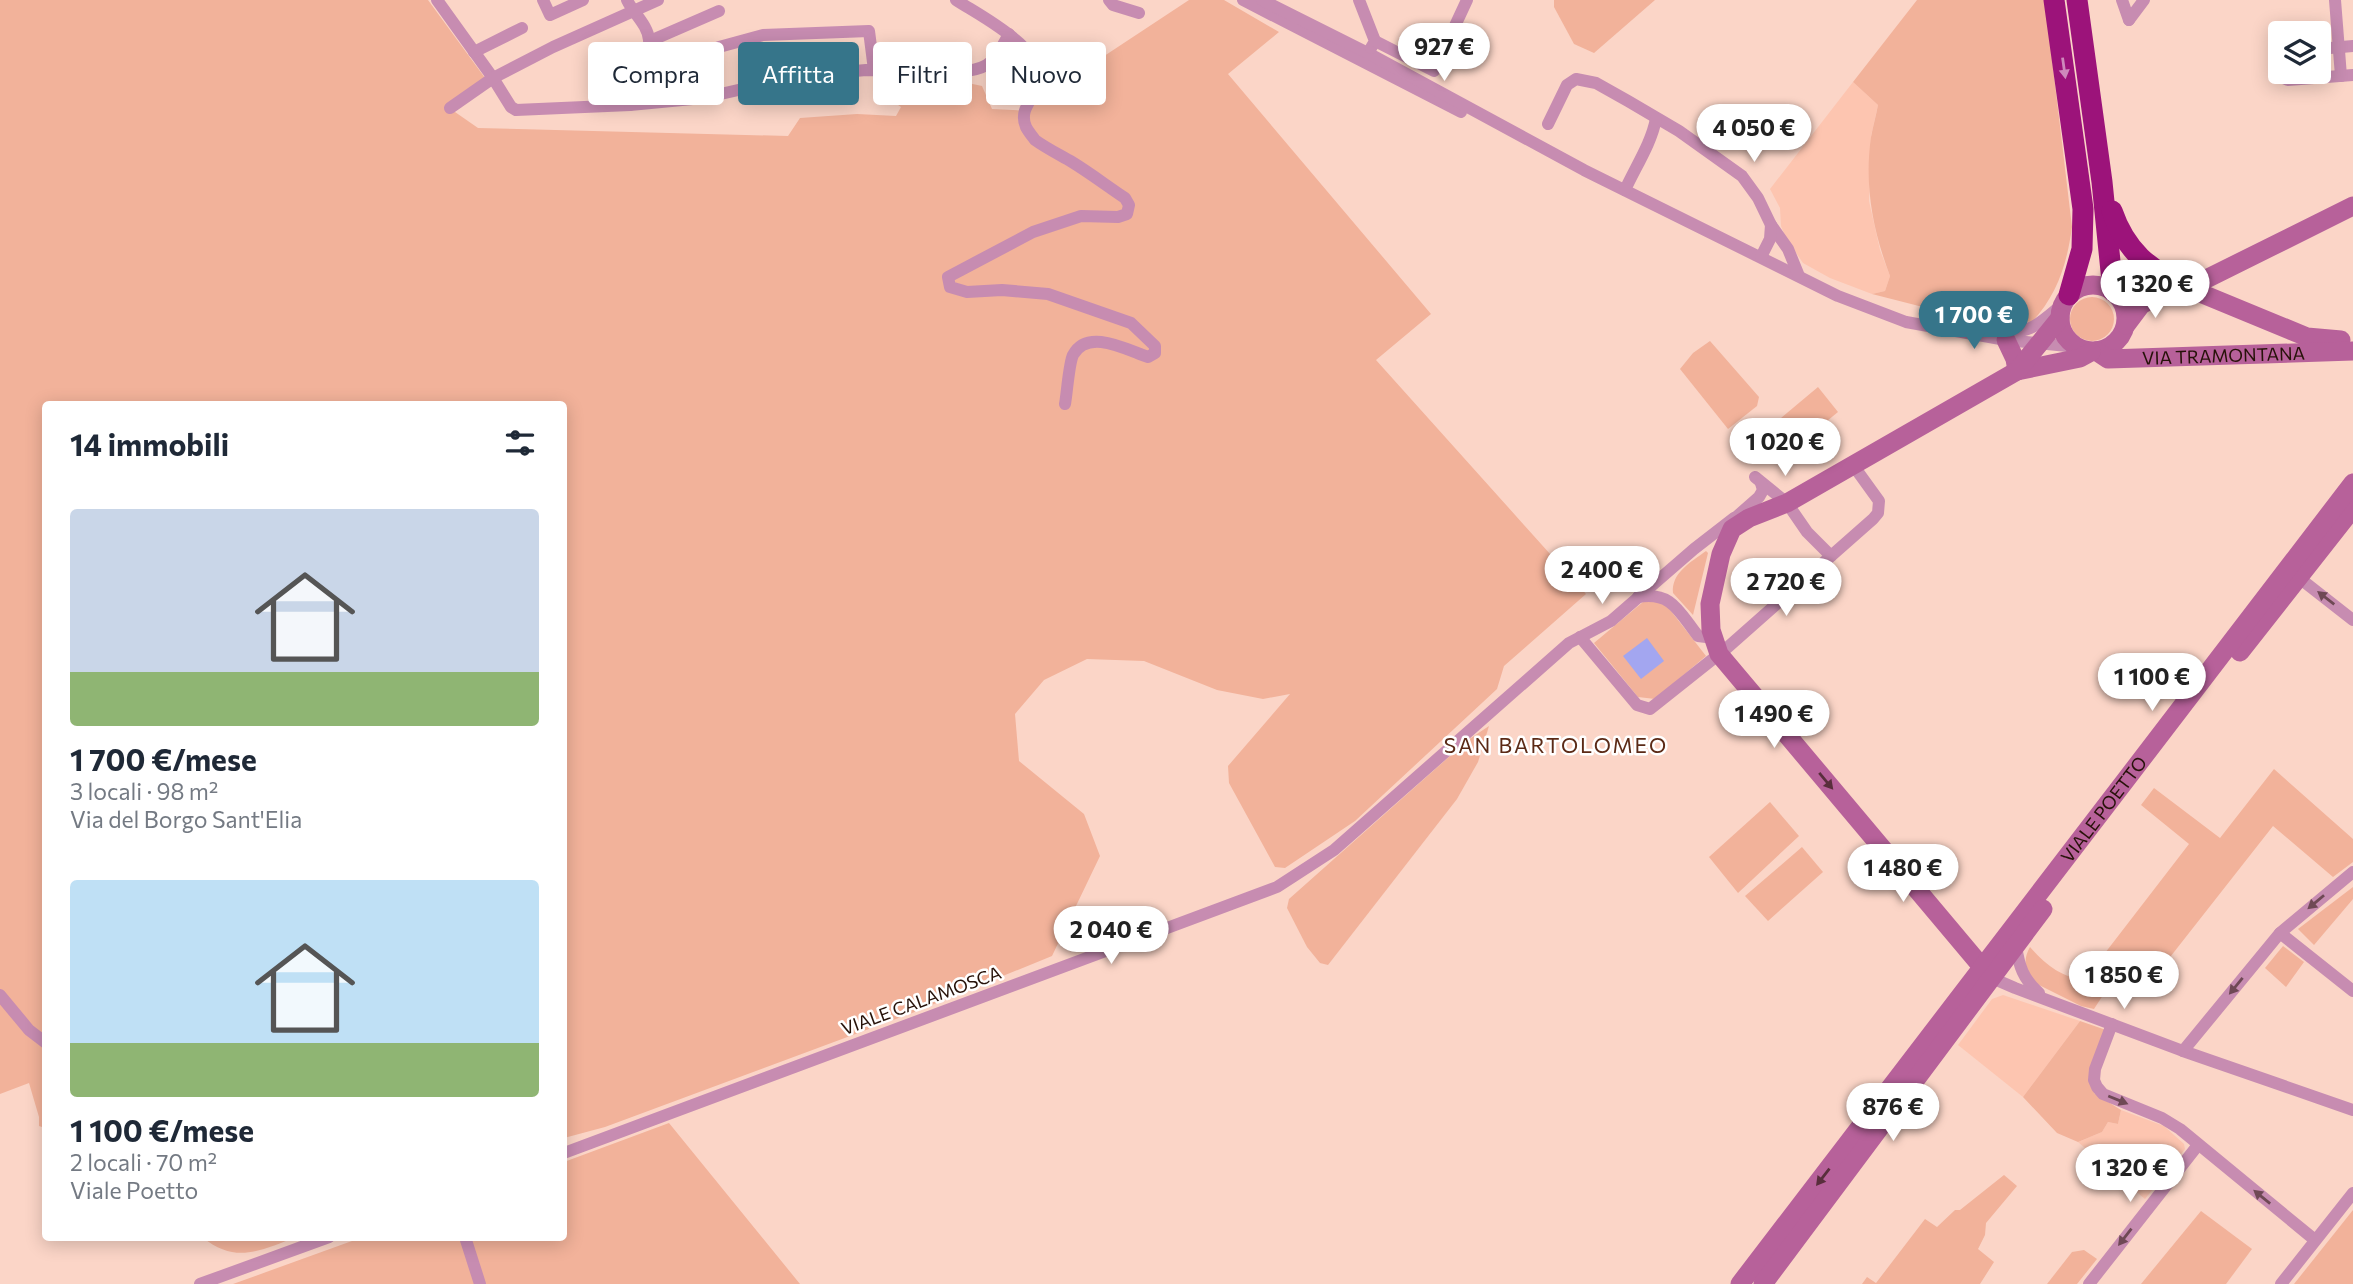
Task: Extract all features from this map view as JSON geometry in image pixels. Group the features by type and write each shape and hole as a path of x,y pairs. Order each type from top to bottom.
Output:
{"highway":[{"path":"2054,0 2083,209 2082,249 2064,305"},
{"path":"2077,0 2114,291"},
{"path":"2102,182 2125,239 2152,270 2178,291"}],"street":[{"path":"437,0 511,107 516,110 630,105"},
{"path":"543,0 550,15 583,0"},
{"path":"450,108 493,78 630,6 658,0"},
{"path":"956,0 1009,34 1026,48 1034,60 1038,86 1025,107 1024,123 1034,139 1125,198 1129,209 1127,214 1118,217 1081,216 1033,232 948,277 950,287 967,292 1002,290 1048,294 1131,323 1155,346 1153,355 1146,357 1126,347 1092,342 1083,346 1073,355 1065,404"},
{"path":"1109,0 1113,5 1139,13"},
{"path":"1243,0 1369,52 1434,71"},
{"path":"1262,0 1369,52 1584,170 1800,276 1876,312 1948,331 2088,350 2115,345 2141,305 2223,270 2353,206"},
{"path":"1359,0 1369,52 1563,165 1584,170"},
{"path":"1427,85 1467,0"},
{"path":"2122,0 2129,20 2144,0"},
{"path":"2335,0 2346,47 2347,75"},
{"path":"630,6 642,21 650,41 719,11"},
{"path":"474,52 522,28"},
{"path":"724,46 763,35 869,31 873,62"},
{"path":"972,70 982,69 993,61 1009,34"},
{"path":"724,93 800,76 873,70"},
{"path":"1548,124 1566,85 1576,79 1596,83 1679,131 1742,176 1788,249 1800,276"},
{"path":"1625,190 1643,150 1652,139 1656,119"},
{"path":"1761,257 1770,239 1771,225"},
{"path":"2223,270 2219,287 2227,304"},
{"path":"1948,331 2024,332 2039,325 2082,286 2098,285 2114,291 2150,295 2178,291"},
{"path":"2114,291 2124,306 2126,325"},
{"name":"VIA TRAMONTANA","path":"2178,291 2227,304 2307,337 2353,341"},
{"path":"2017,372 2064,305"},
{"path":"2064,305 2066,337 2088,350"},
{"path":"2283,353 2289,342 2287,330"},
{"path":"2006,340 2015,359 2017,372"},
{"path":"1716,646 1711,630 1710,604 1721,554 1732,529 1741,518 1787,503 2017,372 2080,358 2088,350"},
{"name":"VIA TRAMONTANA","path":"2088,350 2108,359 2353,351"},
{"path":"1580,637 1637,705 1646,709 1657,705 1716,646 1831,556 1873,519 1879,507 1876,494 1853,465"},
{"name":"VIALE CALAMOSCA","path":"567,1152 1277,887 1334,850 1569,643 1611,621 1694,549 1741,518 1763,490 1758,480 1787,503"},
{"name":"VIALE POETTO","path":"1765,1283 1987,972 2353,483"},
{"path":"1787,503 1807,532 1831,556"},
{"name":"VIALE POETTO","path":"1740,1284 1987,972 2016,946 2353,508"},
{"path":"2298,577 2353,620"},
{"path":"1638,597 1661,596 1671,603 1698,636 1716,646 1987,972 2054,1002 2183,1051 2353,1111"},
{"path":"2183,1051 2280,933 2353,872"},
{"path":"2280,933 2353,992"},
{"path":"2016,946 2020,969 2028,983 2054,1002"},
{"path":"0,995 29,1030 42,1040"},
{"path":"2112,1024 2095,1069 2094,1080 2103,1094 2162,1118 2180,1129 2315,1240"},
{"path":"2089,1284 2198,1145"},
{"path":"2281,1284 2353,1193"},
{"path":"201,1284 318,1241"},
{"path":"466,1241 480,1284"}],"shaded area":[{"path":"0,0 428,0 485,78 447,104 478,128 788,136 800,118 857,114 896,116 901,107 898,105 972,105 972,84 982,86 986,105 990,105 992,109 1030,111 1032,105 1106,105 1106,55 1189,0 1224,0 1279,32 1228,74 1431,314 1376,360 1586,594 1504,666 1497,689 1355,821 1285,868 1275,867 1229,783 1228,766 1290,694 1263,699 1217,690 1144,661 1087,659 1044,680 1015,714 1019,761 1084,814 1100,856 1052,956 912,1013 605,1127 567,1137 567,401 42,401 42,1127 39,1126 29,1083 0,1094"},
{"path":"1554,0 1655,0 1594,53 1574,44 1554,7"},
{"path":"1917,0 2045,0 2072,227 2060,278 2041,312 2032,322 1962,317 1872,294 1885,291 1890,276 1879,242 1869,191 1869,155 1878,105 1853,82"},
{"path":"1853,82 1878,105 1871,136 1869,201 1880,250 1890,276 1885,291 1872,294 1830,278 1803,263 1786,238 1781,226 1780,208 1770,189"},
{"path":"2092,297 2107,304 2114,319 2107,334 2092,341 2077,334 2070,319 2077,304"},
{"path":"1710,341 1759,397 1757,406 1728,429 1680,369 1693,353"},
{"path":"1818,387 1838,412 1788,453 1768,429"},
{"path":"1706,551 1708,553 1693,615 1673,593 1673,586 1683,569"},
{"path":"1643,602 1664,602 1706,656 1655,699 1638,697 1594,643"},
{"path":"1489,726 1478,762 1457,799 1328,965 1320,963 1307,947 1287,908 1289,899 1468,740"},
{"path":"2274,769 2353,839 2353,862 2333,877 2273,826 2156,975 2129,955 2094,1009 2081,1006 2031,981 2026,964 2030,947 2055,969 2069,976 2085,979 2189,844 2141,805 2154,788 2220,838"},
{"path":"1770,802 1799,836 1738,893 1709,857"},
{"path":"1802,847 1823,872 1768,921 1745,896"},
{"path":"2353,887 2353,899 2314,945 2298,929"},
{"path":"2283,946 2304,962 2286,987 2265,968"},
{"path":"2003,995 2080,1021 2023,1097 1958,1045 1992,999"},
{"path":"2080,1021 2106,1030 2094,1093 2121,1110 2118,1124 2108,1122 2102,1132 2078,1142 2057,1133 2023,1097"},
{"path":"2121,1110 2164,1126 2184,1144 2185,1149 2145,1199 2078,1142 2102,1132 2108,1122 2118,1124"},
{"path":"669,1123 800,1284 233,1284 352,1241 567,1241 567,1161"},
{"path":"2004,1175 2017,1186 1986,1223 1985,1235 1978,1249 1994,1262 1980,1284 1862,1284 1867,1277 1876,1283 1925,1219 1937,1227 1955,1210 1960,1210"},
{"path":"2353,1210 2353,1284 2294,1284"},
{"path":"2201,1211 2252,1249 2226,1284 2141,1284"},
{"path":"208,1241 286,1241 260,1250 238,1253"},
{"path":"2084,1250 2097,1259 2077,1284 2047,1284 2072,1252"}],"water":[{"path":"1647,638 1664,661 1641,679 1623,656"}],"district":[{"name":"SAN BARTOLOMEO","path":"1556,744"}]}
